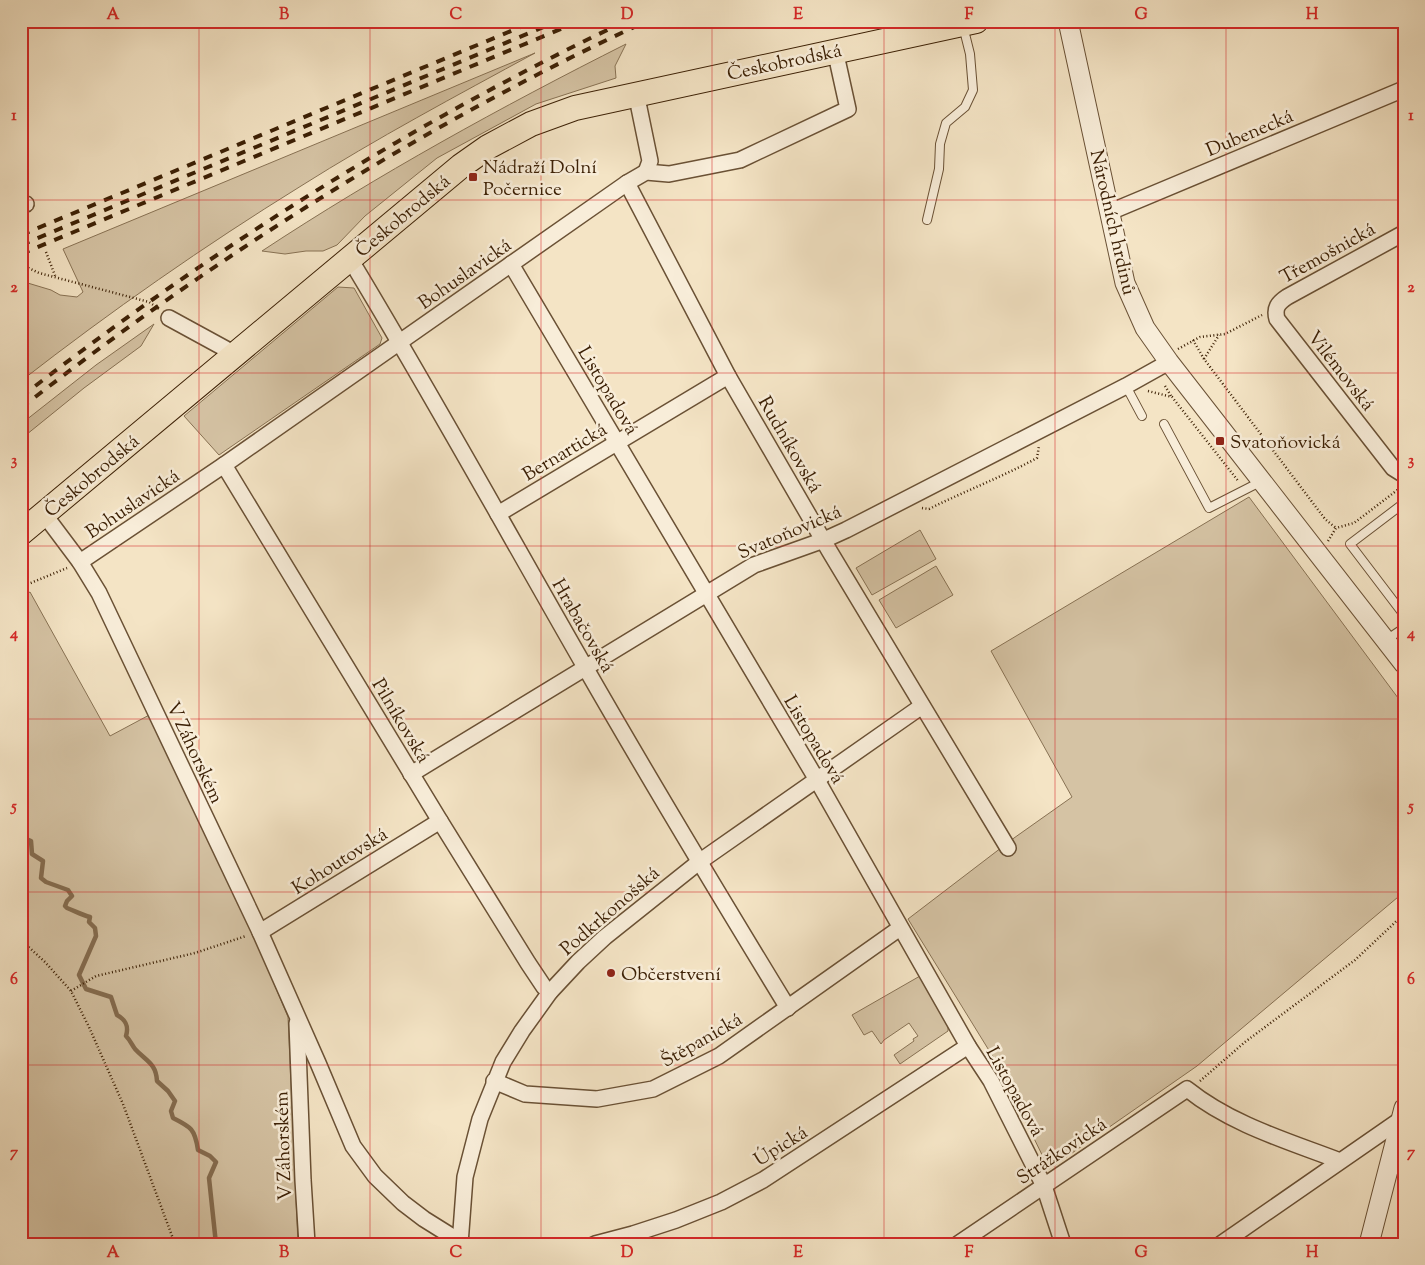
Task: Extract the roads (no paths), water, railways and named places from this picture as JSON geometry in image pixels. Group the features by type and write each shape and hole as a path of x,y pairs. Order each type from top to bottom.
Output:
{"main road":[{"name":"Českobrodská","path":"21,533 461,166 488,147 531,124 575,108 835,50 969,23"}],"street":[{"name":"Národních hrdinů","path":"1068,21 1125,283 1145,328 1171,357 1262,482 1404,664"},
{"path":"636,94 650,161 646,172 669,174 740,160 848,109 835,50"},
{"name":"Dubenecká","path":"1110,212 1404,89"},
{"name":"Bohuslavická","path":"80,562 224,465 627,183 646,172"},
{"name":"Rudníkovská","path":"627,183 728,376 922,706 1008,848"},
{"name":"Třemošnická","path":"1276,309 1278,302 1404,233"},
{"name":"Hrabačovská","path":"350,258 698,862 788,1008"},
{"name":"Listopadová","path":"512,264 817,780 900,928 990,1081 1044,1186 1063,1244"},
{"name":"Vilémovská","path":"1276,309 1277,319 1393,468 1402,473"},
{"path":"169,318 236,354"},
{"name":"Svatoňovická","path":"411,774 754,565 824,540 1126,386 1171,357"},
{"name":"Bernartická","path":"498,514 728,376"},
{"name":"Pilníkovská","path":"224,465 440,821 528,963 544,987 550,992"},
{"name":"V Záhorském","path":"44,514 80,562 99,593 260,932 353,1146 375,1176 403,1203 461,1243"},
{"name":"Podkrkonošská","path":"461,1243 464,1177 480,1119 503,1062 522,1031 550,992 605,937 698,862 922,706"},
{"name":"Kohoutovská","path":"260,932 440,821"},
{"name":"Štěpanická","path":"494,1081 525,1094 598,1099 652,1089 719,1056 900,928"},
{"name":"V Záhorském","path":"297,1016 307,1244"},
{"name":"Úpická","path":"595,1244 676,1220 721,1202 763,1180 968,1046"},
{"name":"Strážkovická","path":"958,1244 1187,1090 1202,1101 1252,1128 1340,1161"},
{"path":"1221,1244 1340,1161 1402,1114"},
{"path":"1369,1244 1397,1166 1402,1114"}],"lane":[{"path":"927,220 939,169 940,144 946,123 966,107 973,90 969,23"},
{"path":"1126,386 1142,416"},
{"path":"1164,424 1209,508 1262,482"},
{"path":"1404,503 1350,544 1404,615"},
{"path":"1386,640 1404,628"}],"waterway":[{"path":"21,834 24,838 31,841 32,854 43,861 41,878 46,882 68,890 72,896 65,906 90,917 89,922 95,928 96,936 79,975 86,989 111,997 117,1015 126,1024 126,1036 135,1049 150,1063 155,1070 157,1081 175,1101 171,1111 173,1118 184,1124 194,1133 198,1150 210,1156 216,1162 209,1178 216,1244"}],"railway":[{"path":"21,235 535,21"},
{"path":"21,245 558,21"},
{"path":"21,254 580,21"},
{"path":"21,397 165,291 313,193 467,102 546,60 626,21"},
{"path":"21,408 94,352 169,299 323,197 483,103 647,21"}],"place":[{"name":"Nádraží Dolní Počernice","path":"473,177"},
{"name":"Svatoňovická","path":"1220,441"},
{"name":"Občerstvení","path":"611,973"}]}
